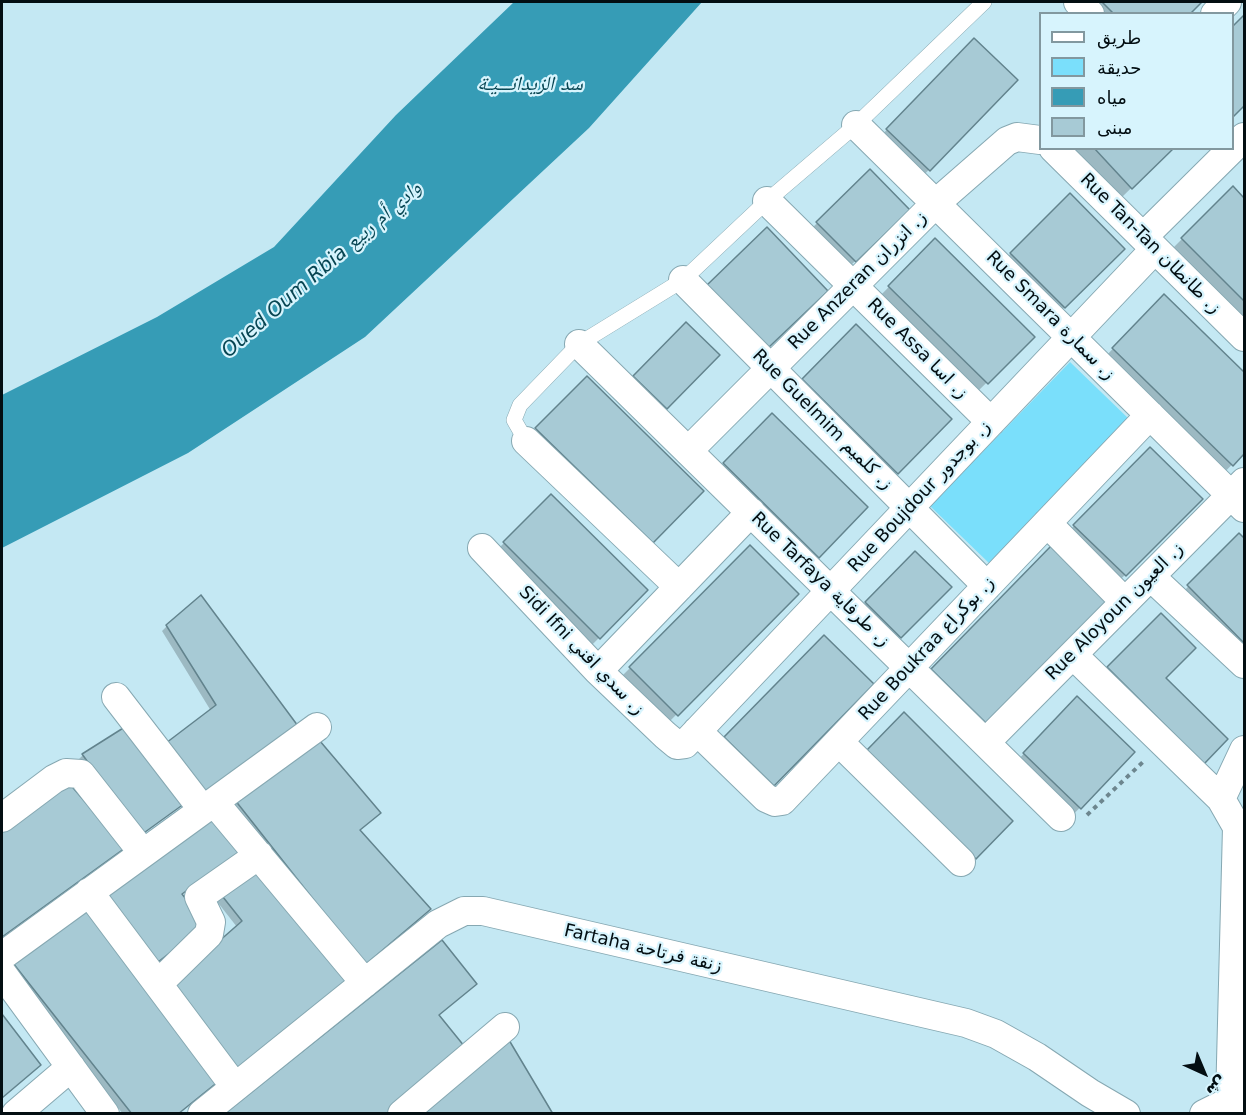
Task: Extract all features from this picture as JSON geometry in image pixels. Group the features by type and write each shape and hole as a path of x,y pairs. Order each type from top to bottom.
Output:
{"street":[{"name":"Rue Smara ز. سمارة","path":"856,125 1150,415 1240,495"},
{"name":"Rue Anzeran ز. انزران","path":"688,451 936,203 1007,141 1027,137 1039,142"},
{"name":"Rue Tan-Tan ز. طانطان","path":"1054,150 1245,337"},
{"name":"Rue Boujdour ز. بوجدور","path":"691,738 1071,337 1149,243 1235,152"},
{"name":"Rue Assa ز. اسا","path":"767,201 991,422"},
{"name":"Rue Guelmim ز. كلميم","path":"683,280 987,586"},
{"name":"Rue Tarfaya ز. طرفاية","path":"579,344 1061,817"},
{"name":"Rue Boukraa ز. بوكراع","path":"691,738 766,798 775,802 787,796 1150,415"},
{"path":"526,441 679,587"},
{"name":"Rue Aloyoun ز. العيون","path":"986,742 1150,577 1240,495"},
{"path":"598,671 751,512"},
{"path":"1047,523 1125,602"},
{"name":"Sidi Ifni ز. سدي افني","path":"482,548 598,671 677,746 691,738"},
{"path":"1150,577 1245,664"},
{"path":"1073,655 1221,799 1237,827 1238,947 1235,1107 1204,1113"},
{"path":"116,697 209,806 259,855 365,983"},
{"path":"2,956 317,727"},
{"path":"839,742 961,861"},
{"path":"1221,799 1245,750"},
{"path":"2,818 54,779 66,773 81,774 143,853"},
{"path":"158,984 209,934 211,922 199,897 259,855"},
{"path":"89,892 235,1087"},
{"name":"Fartaha زنقة فرتاحة","path":"202,1113 453,915 464,911 483,911 966,1023 996,1035 1037,1057 1090,1093 1126,1113"},
{"path":"2,973 105,1113"},
{"path":"402,1113 505,1027"},
{"path":"16,1113 70,1067"}],"lane":[{"path":"526,441 514,420 520,405 579,344 683,280 767,201 856,125 984,2"}],"path":[{"path":"1061,817 1075,820 1084,818 1162,744"}],"green space":[{"path":"1070,362 1130,420 991,565 930,506"}],"water":[{"name":"سد الزيدانـــيـة","path":"514,2 702,2 589,128 365,337 188,453 2,548 2,395 157,317 274,247 396,115"}],"building":[{"path":"1102,2 1202,2 1192,12 1112,12"},
{"path":"1244,15 1244,106 1234,116 1234,25"},
{"path":"974,38 1018,80 930,171 886,129"},
{"path":"1096,150 1172,150 1132,189"},
{"path":"870,169 910,210 856,262 816,222"},
{"path":"1233,186 1244,198 1244,301 1181,238"},
{"path":"1070,193 1125,249 1065,308 1010,253"},
{"path":"767,227 828,291 768,348 707,285"},
{"path":"935,238 1035,337 988,384 888,286"},
{"path":"1164,294 1244,372 1244,454 1233,466 1112,348"},
{"path":"686,322 720,355 667,409 633,376"},
{"path":"856,324 952,419 898,474 802,379"},
{"path":"587,376 704,491 653,543 535,428"},
{"path":"772,413 868,507 819,558 723,463"},
{"path":"1150,447 1203,499 1126,576 1073,525"},
{"path":"551,494 648,590 600,639 503,542"},
{"path":"1239,533 1244,538 1244,643 1187,585"},
{"path":"750,545 799,594 678,716 629,667"},
{"path":"1051,546 1107,601 986,723 931,669"},
{"path":"915,551 952,587 901,638 865,602"},
{"path":"201,595 298,726 206,795 166,743 216,705 166,625"},
{"path":"1161,613 1196,648 1166,678 1228,739 1204,764 1107,667"},
{"path":"824,635 874,684 774,786 724,737"},
{"path":"1077,696 1135,752 1081,809 1023,753"},
{"path":"904,712 1013,821 976,859 867,750"},
{"path":"128,725 188,801 141,835 82,754"},
{"path":"314,734 381,813 360,830 431,909 365,965 231,795"},
{"path":"68,782 125,848 2,937 2,832"},
{"path":"217,816 243,850 182,894 206,925 158,962 104,894"},
{"path":"253,870 351,983 237,1070 168,986 242,921 219,892"},
{"path":"85,907 219,1081 178,1114 132,1114 9,958"},
{"path":"442,940 477,984 439,1015 469,1052 396,1114 224,1114"},
{"path":"2,1014 41,1065 2,1098"},
{"path":"506,1035 553,1114 410,1114"}],"water label":[{"name":"Oued Oum Rbia وادي أم ربيع","path":"322,270"}]}
